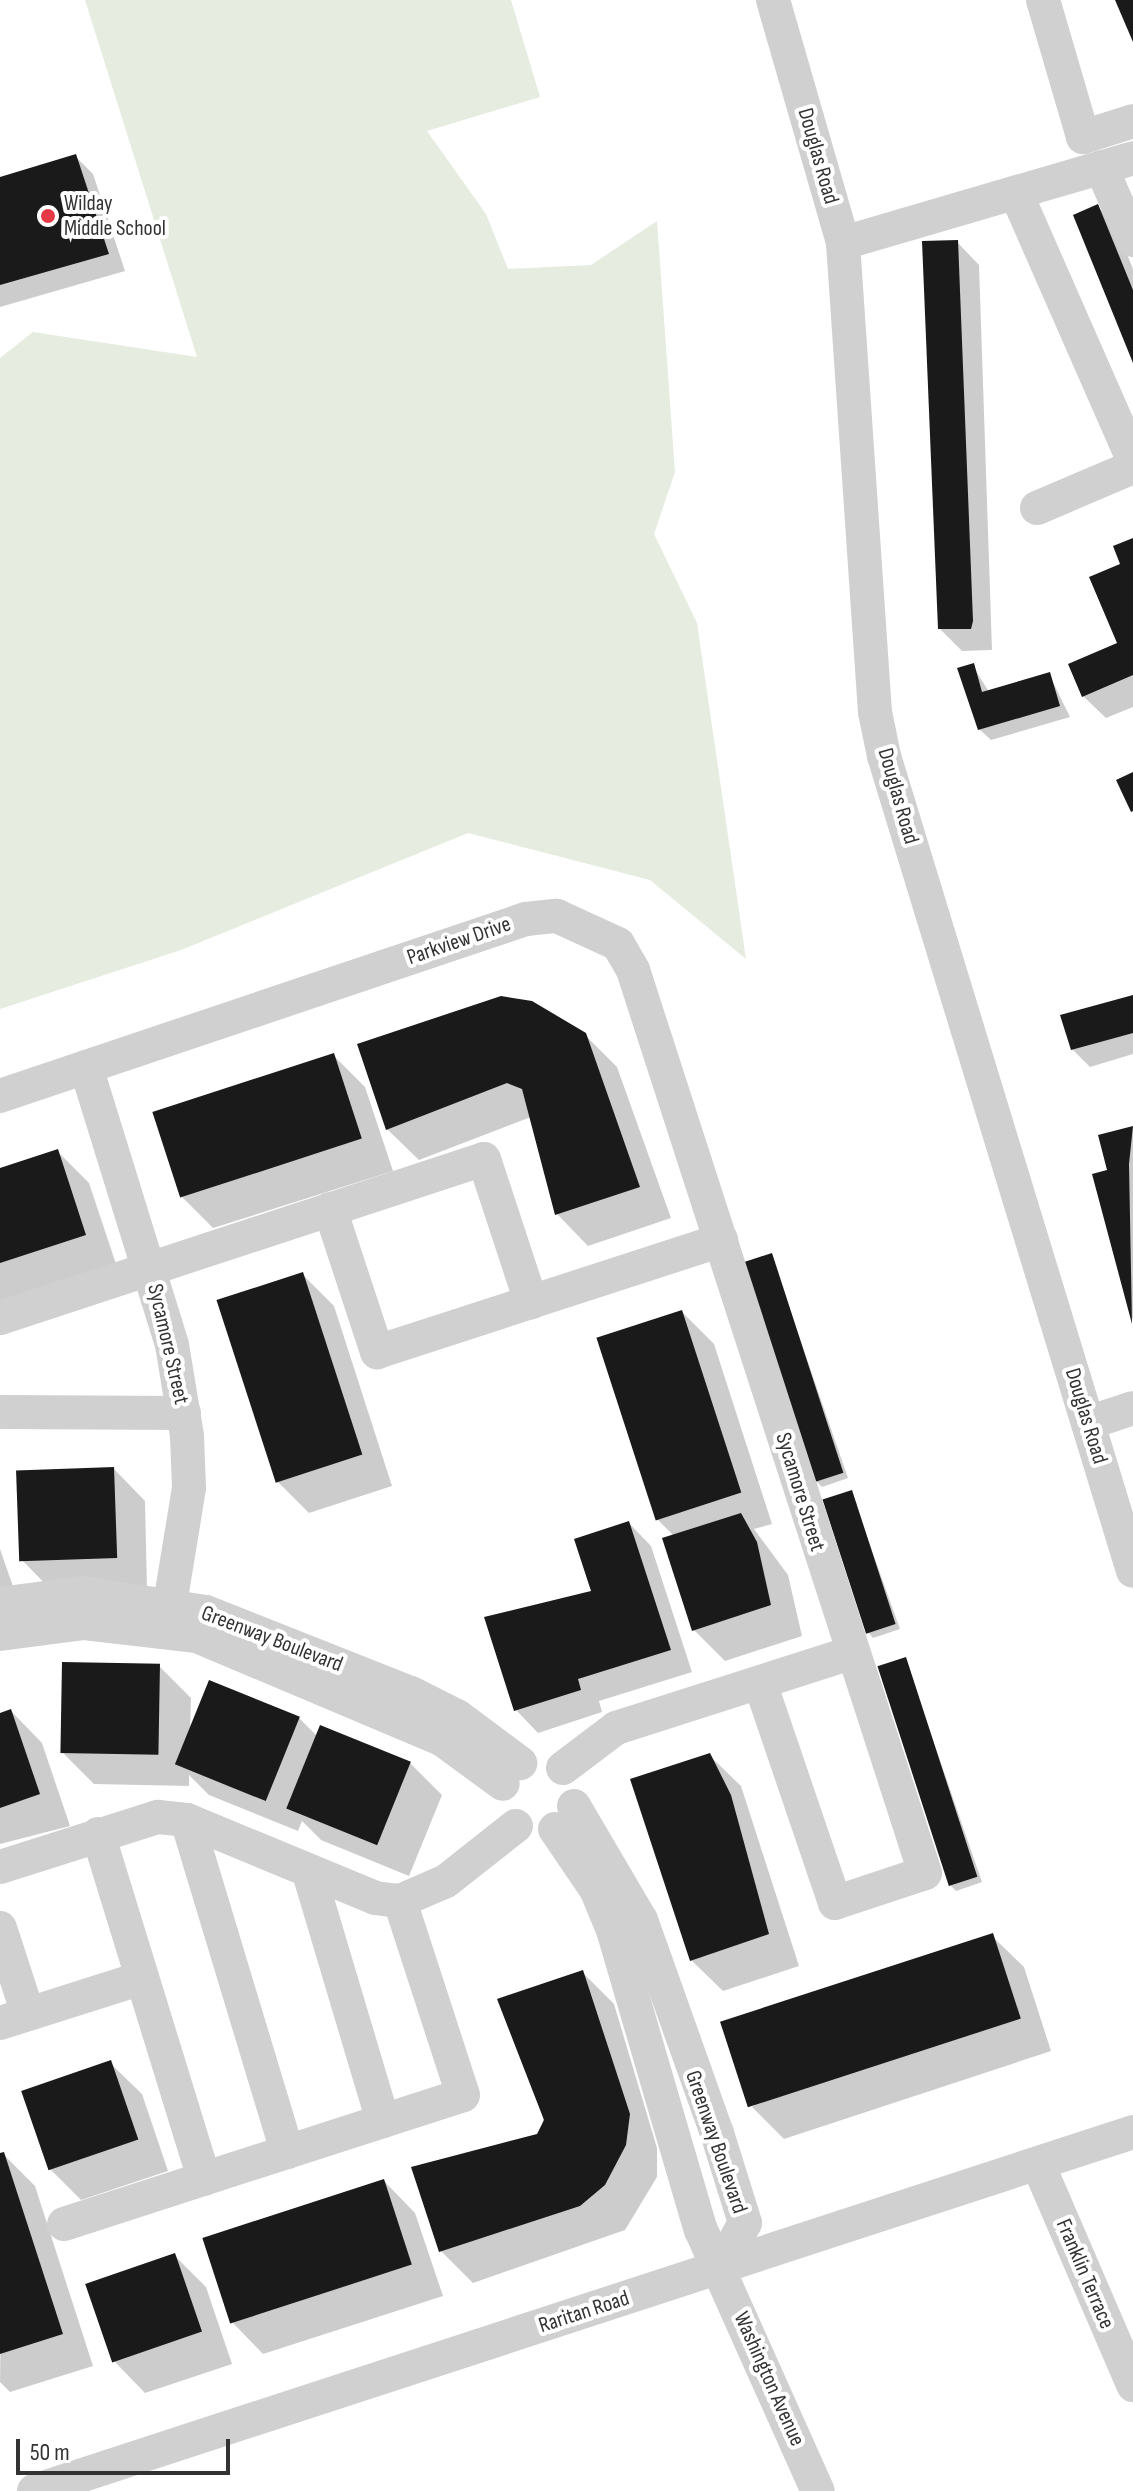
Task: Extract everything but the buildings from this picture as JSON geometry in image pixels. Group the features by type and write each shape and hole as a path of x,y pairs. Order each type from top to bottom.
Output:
{"street":[{"name":"Douglas Road","path":"773,0 843,243 875,712 1133,1571"},
{"path":"1043,0 1083,137 1133,121"},
{"path":"843,243 1117,163 1133,240"},
{"path":"1016,193 1133,459"},
{"path":"1037,508 1133,467"},
{"name":"Parkview Drive","path":"0,1096 526,919 557,916 618,944 633,970 721,1240"},
{"name":"Sycamore Street","path":"86,1067 150,1268 184,1413 189,1488 169,1616"},
{"path":"0,1318 484,1159 531,1302"},
{"path":"330,1209 377,1352 721,1240"},
{"name":"Sycamore Street","path":"721,1240 851,1653 925,1873 835,1903 760,1683"},
{"path":"1088,1423 1133,1408"},
{"path":"0,1412 184,1413"},
{"name":"Greenway Boulevard","path":"0,1604 83,1593 169,1616 411,1693 457,1716 511,1774"},
{"name":"Greenway Boulevard","path":"0,1634 169,1616"},
{"path":"563,1768 616,1728 851,1653"},
{"path":"516,1826 503,1807 511,1774 542,1759 563,1768"},
{"path":"0,1867 158,1817 187,1820 309,1873 400,1901 446,1881 516,1826 565,1817 563,1768"},
{"name":"Greenway Boulevard","path":"565,1817 641,1920 745,2223 720,2267"},
{"name":"Greenway Boulevard","path":"565,1817 613,1930 701,2230 720,2267"},
{"path":"187,1820 287,2152"},
{"path":"98,1834 204,2179"},
{"path":"309,1873 383,2121"},
{"path":"64,2224 463,2095 400,1901"},
{"path":"0,1928 14,2019 142,1978"},
{"path":"666,2110 700,2099"},
{"name":"Raritan Road","path":"34,2491 1133,2132"},
{"name":"Franklin Terrace","path":"1038,2164 1133,2385"},
{"name":"Washington Avenue","path":"720,2267 818,2491"}],"shaded area":[{"path":"85,0 511,0 540,97 427,131 486,214 508,269 591,265 657,221 675,472 654,534 697,623 746,959 650,880 468,833 181,950 0,1009 0,358 33,332 197,357"}],"place":[{"name":"Wilday Middle School","path":"48,216"}]}
